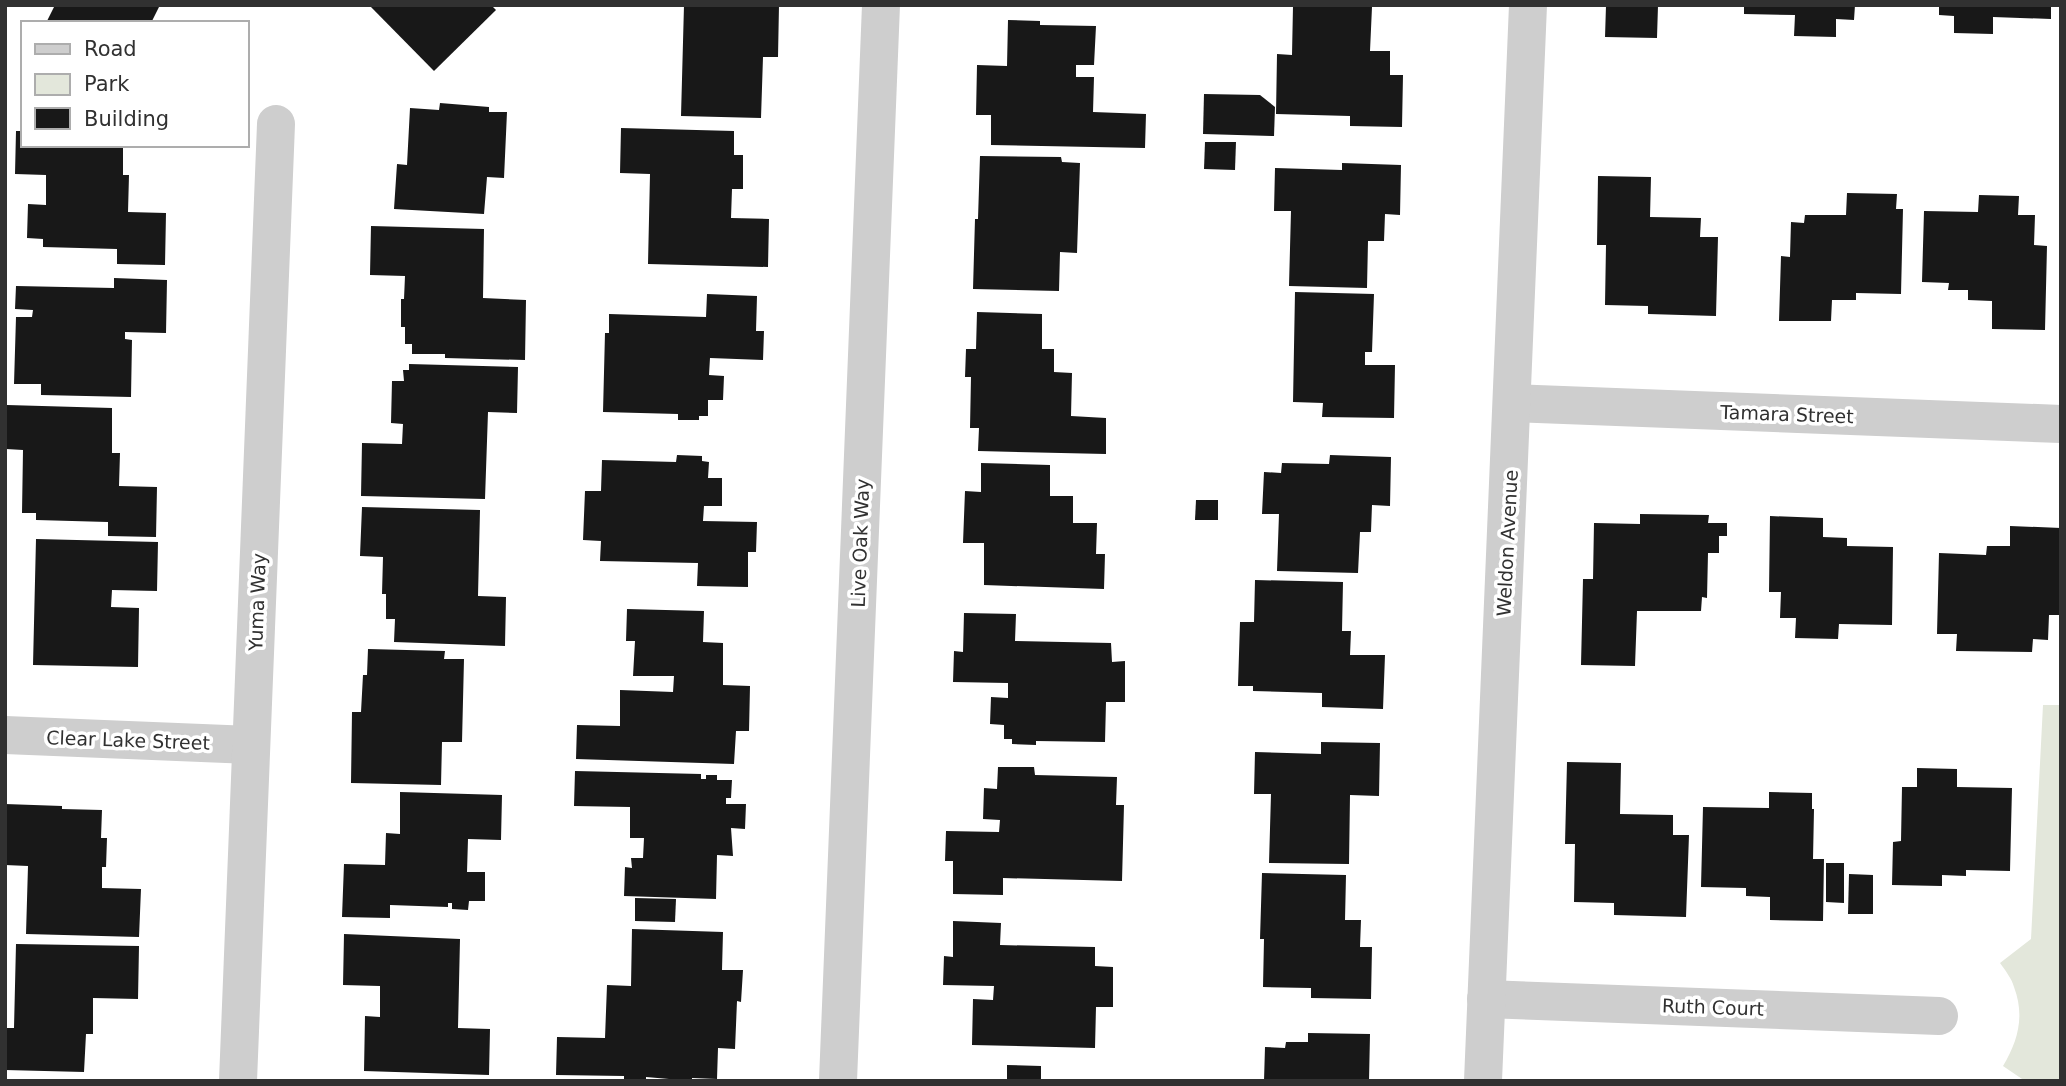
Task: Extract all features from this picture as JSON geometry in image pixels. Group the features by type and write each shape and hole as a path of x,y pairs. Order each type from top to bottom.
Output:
{"street":[{"name":"Live Oak Way","path":"838,1081 881,5"},
{"name":"Weldon Avenue","path":"1483,1081 1528,5"},
{"name":"Yuma Way","path":"238,1081 276,124"},
{"name":"Tamara Street","path":"1513,403 2061,425"},
{"name":"Clear Lake Street","path":"5,735 251,745"},
{"name":"Ruth Court","path":"1486,999 1939,1016"}],"green space":[{"path":"2043,705 2061,705 2061,1081 2025,1081 2003,1066 2016,1038 2019,1008 2013,984 2000,963 2031,939"}],"building":[{"path":"55,5 160,5 152,21 47,21"},
{"path":"369,5 491,5 496,10 434,71"},
{"path":"684,5 779,5 778,57 763,57 761,118 681,116"},
{"path":"1606,5 1658,5 1657,38 1605,37"},
{"path":"1744,5 1855,5 1854,20 1836,19 1836,37 1794,36 1795,15 1744,14"},
{"path":"1939,5 2051,5 2051,19 1993,17 1993,34 1954,33 1954,16 1939,15"},
{"path":"1293,6 1372,7 1370,51 1390,51 1390,75 1403,75 1402,127 1350,126 1350,116 1276,114 1277,54 1292,55"},
{"path":"1008,20 1040,21 1040,25 1096,26 1094,65 1076,65 1076,77 1094,77 1093,112 1146,114 1145,148 991,145 991,115 976,115 977,65 1007,66"},
{"path":"1204,94 1260,95 1275,107 1274,136 1203,134"},
{"path":"440,103 489,107 489,112 507,112 504,178 487,177 484,214 394,209 397,164 407,165 410,108 439,110"},
{"path":"621,128 734,131 734,155 743,155 743,189 732,189 731,218 769,219 768,267 648,264 650,174 620,173"},
{"path":"16,131 21,131 21,147 123,147 123,175 129,175 128,212 166,213 165,265 117,264 117,249 43,247 43,239 27,238 28,204 46,205 46,175 15,174"},
{"path":"1205,142 1236,142 1235,170 1204,169"},
{"path":"980,156 1061,157 1062,162 1080,163 1077,253 1060,252 1059,291 973,289"},
{"path":"1342,163 1401,165 1400,215 1385,214 1384,241 1368,241 1367,288 1289,286 1291,211 1274,211 1275,168 1342,170"},
{"path":"1598,176 1651,177 1650,217 1701,218 1700,237 1718,237 1716,316 1648,314 1648,306 1605,305 1606,245 1597,245"},
{"path":"1847,193 1897,194 1896,209 1903,209 1901,294 1856,293 1856,300 1832,300 1831,321 1779,321 1781,256 1790,257 1791,222 1804,223 1805,215 1846,215"},
{"path":"1979,195 2019,196 2018,215 2035,215 2034,245 2047,246 2045,330 1992,329 1992,301 1968,300 1968,290 1948,290 1949,283 1922,282 1924,211 1978,212"},
{"path":"371,226 484,229 483,298 526,300 525,360 445,358 445,354 412,354 412,344 405,344 405,327 401,327 401,299 404,299 405,276 370,275"},
{"path":"114,278 167,280 166,333 125,332 125,339 132,340 131,397 41,395 41,384 14,384 16,317 32,317 33,310 15,309 16,286 114,288"},
{"path":"1295,292 1374,294 1372,352 1365,352 1365,365 1395,365 1394,418 1322,417 1323,403 1293,402"},
{"path":"707,294 757,296 756,331 764,331 763,360 710,358 709,375 724,376 723,400 708,400 708,416 699,416 699,420 678,420 678,414 603,412 605,333 609,333 609,314 706,317"},
{"path":"977,312 1042,314 1042,349 1054,349 1054,372 1072,373 1071,416 1106,418 1106,454 978,451 979,428 970,428 971,377 965,377 966,349 976,349"},
{"path":"409,364 518,367 517,413 488,412 485,499 361,496 362,443 402,444 403,424 391,423 392,381 404,381 403,370 409,370"},
{"path":"7,405 112,408 112,453 120,453 119,486 157,487 156,537 108,536 108,522 36,520 36,513 22,513 23,450 6,449"},
{"path":"677,455 702,456 702,461 709,462 708,478 722,478 722,506 704,506 703,521 757,522 756,552 748,552 748,587 697,586 698,563 600,561 601,541 583,540 585,491 601,491 602,460 676,462"},
{"path":"1330,455 1391,457 1390,506 1372,505 1371,532 1360,532 1358,573 1277,571 1279,514 1262,514 1264,472 1281,473 1282,463 1329,464"},
{"path":"981,463 1050,465 1050,496 1073,496 1073,523 1097,523 1096,554 1105,554 1104,589 984,585 984,543 963,543 965,491 981,492"},
{"path":"1196,500 1218,500 1218,520 1195,520"},
{"path":"362,507 480,510 478,596 506,597 505,646 394,642 395,619 386,619 386,594 382,594 383,557 360,556"},
{"path":"1640,514 1709,515 1708,523 1727,523 1727,536 1719,536 1719,553 1708,553 1707,598 1702,597 1701,611 1637,611 1635,666 1581,665 1583,579 1593,579 1594,523 1640,524"},
{"path":"1770,516 1823,518 1823,537 1847,538 1847,546 1893,547 1892,625 1839,624 1838,639 1795,638 1796,618 1780,618 1781,592 1769,592"},
{"path":"2010,526 2061,528 2061,615 2049,615 2048,640 2033,639 2032,652 1956,651 1957,634 1937,634 1939,553 1986,555 1987,546 2010,546"},
{"path":"36,539 158,542 157,591 112,590 111,607 139,608 138,667 33,665"},
{"path":"1255,580 1343,582 1342,631 1351,631 1350,655 1385,655 1383,709 1322,707 1322,693 1253,691 1253,686 1238,686 1240,622 1254,622"},
{"path":"627,609 704,611 703,642 723,643 723,685 750,686 749,731 736,731 734,764 576,759 577,725 620,726 620,690 673,692 674,676 633,676 635,641 626,641"},
{"path":"964,613 1016,614 1015,641 1111,643 1112,662 1125,661 1125,702 1106,702 1105,742 1036,741 1036,745 1012,744 1012,739 1004,739 1004,725 990,724 991,697 1008,698 1008,683 953,682 954,651 963,652"},
{"path":"368,649 445,651 444,659 464,659 462,742 442,742 441,785 351,783 352,712 361,712"},
{"path":"1321,742 1380,743 1379,796 1350,795 1349,864 1269,863 1271,794 1254,794 1255,752 1321,754"},
{"path":"1567,762 1621,763 1620,814 1673,815 1673,835 1689,835 1686,917 1614,915 1614,903 1574,902 1575,844 1565,844"},
{"path":"998,767 1034,767 1035,775 1117,777 1116,805 1124,805 1122,881 1003,878 1003,895 953,894 953,861 945,861 946,831 999,832 1000,820 983,819 984,788 997,789"},
{"path":"1917,768 1957,769 1957,787 2012,788 2010,871 1966,870 1966,876 1942,875 1942,886 1892,885 1893,842 1901,841 1902,787 1917,787"},
{"path":"575,771 701,774 701,779 706,779 706,775 717,775 717,780 732,780 731,798 726,798 726,804 746,804 745,829 731,828 733,856 717,855 716,899 624,896 625,867 632,868 631,858 643,858 644,838 630,838 630,807 574,806"},
{"path":"400,792 502,795 501,840 468,839 467,872 485,872 485,901 469,901 468,910 452,909 452,903 448,903 448,907 390,905 390,918 342,917 344,864 385,865 386,833 400,834"},
{"path":"1769,792 1812,793 1813,859 1824,859 1823,921 1770,920 1770,897 1746,896 1746,888 1701,887 1703,807 1769,808"},
{"path":"5,804 102,810 101,838 107,838 102,888 141,889 139,937 26,934 28,866 5,865"},
{"path":"1826,863 1844,863 1844,903 1826,902"},
{"path":"1262,873 1346,875 1345,920 1361,920 1360,947 1372,947 1371,999 1311,998 1311,988 1263,987 1264,939 1260,939"},
{"path":"1849,874 1873,875 1873,914 1848,914"},
{"path":"635,898 676,899 675,922 635,921"},
{"path":"953,921 1001,923 1000,945 1095,947 1095,966 1113,967 1113,1007 1096,1007 1095,1048 972,1045 973,999 993,1000 994,986 943,985 944,956 953,957"},
{"path":"632,929 723,932 722,970 743,970 741,1002 737,1001 735,1049 718,1048 717,1079 692,1078 692,1081 646,1077 646,1080 624,1079 624,1076 556,1075 557,1037 605,1038 607,985 631,986"},
{"path":"344,934 460,939 458,1028 490,1029 489,1075 364,1071 365,1016 380,1017 380,986 343,985"},
{"path":"16,944 139,946 138,999 93,998 93,1034 86,1034 84,1072 5,1070 5,1028 14,1028"},
{"path":"1308,1033 1370,1034 1369,1081 1264,1081 1265,1047 1285,1048 1286,1042 1308,1042"},
{"path":"1007,1065 1041,1066 1041,1081 1007,1081"}]}
